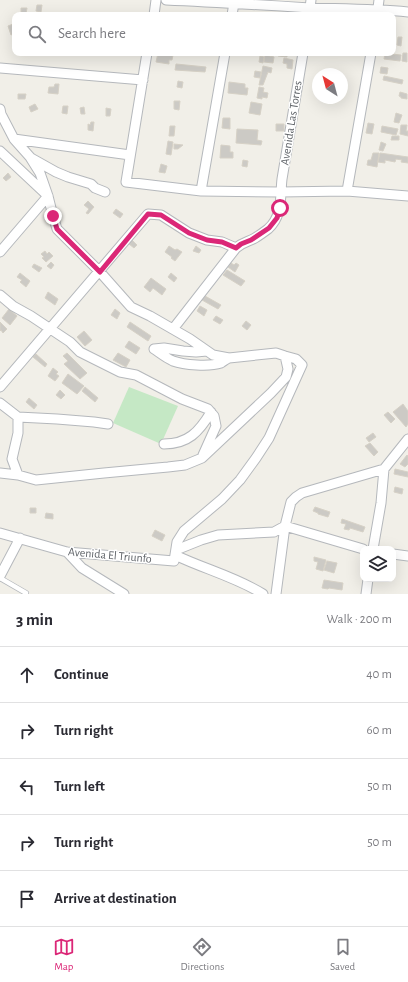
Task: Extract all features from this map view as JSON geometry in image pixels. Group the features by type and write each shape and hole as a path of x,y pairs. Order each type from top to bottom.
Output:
{"street":[{"path":"154,12 156,0"},
{"path":"166,0 377,12 408,12"},
{"path":"377,12 379,0"},
{"path":"232,12 234,3"},
{"path":"147,56 126,182 201,191 347,191 408,196"},
{"path":"201,191 224,56"},
{"name":"Avenida Las Torres","path":"236,248 269,228 277,218 280,208 280,192 303,56"},
{"path":"347,191 370,56"},
{"path":"0,68 143,80"},
{"path":"0,109 1,114 14,139 30,157 40,173 57,229 100,272 131,307 190,339 213,355 229,358 276,353 296,359 302,365 269,438 256,458 222,500 184,531 178,542 175,555"},
{"path":"14,139 130,155"},
{"path":"0,151 48,196"},
{"path":"30,157 56,172 91,184 95,188 105,192"},
{"path":"0,252 48,196"},
{"path":"0,388 148,214 161,215 189,233 207,240 222,242 236,248 172,329"},
{"path":"0,295 13,306 70,342 80,352 120,372 136,375 182,399 208,408 214,416 216,426 202,458"},
{"path":"207,351 196,352 164,348 154,349 174,361 189,364 207,365 220,363 229,358"},
{"path":"0,473 18,475 36,480 185,465 202,458 272,393 286,377 288,369 285,356"},
{"path":"0,404 18,417 108,424"},
{"path":"164,444 179,443 188,438 204,423 211,412"},
{"path":"18,417 18,433 12,459 18,475"},
{"path":"374,546 381,503 384,469 408,439"},
{"path":"276,594 285,526 291,502 302,493 384,469"},
{"path":"175,555 210,537 218,535 274,532 285,526 360,548"},
{"name":"Avenida El Triunfo","path":"0,533 67,552 175,555"},
{"path":"0,577 20,538"},
{"path":"67,552 82,568 124,594"},
{"path":"396,554 408,556"},
{"path":"175,555 193,564 211,569 254,588 263,594"},
{"path":"366,594 368,582"}],"lane":[{"path":"0,577 26,593"}],"green space":[{"path":"129,387 178,406 161,444 113,423"}],"building":[{"path":"37,5 42,5 41,12 36,11"},
{"path":"21,8 27,8 26,12 21,12"},
{"path":"12,24 11,35 8,26"},
{"path":"398,37 402,37 401,46 397,45"},
{"path":"403,53 407,53 407,62 402,61"},
{"path":"401,55 400,61 384,59 384,56"},
{"path":"157,56 173,56 172,60 169,60 169,64 156,62"},
{"path":"260,56 264,57 263,63 259,62"},
{"path":"265,56 274,57 273,63 264,62"},
{"path":"284,58 293,60 292,69 287,68 287,64 283,63"},
{"path":"176,64 206,67 205,72 175,70"},
{"path":"263,66 272,68 271,73 268,72 263,85 259,85"},
{"path":"381,67 388,68 387,74 380,73"},
{"path":"255,71 261,72 260,78 254,77"},
{"path":"384,76 403,80 402,84 383,80"},
{"path":"178,81 183,82 182,88 177,87"},
{"path":"229,82 245,84 245,88 248,88 247,95 228,93"},
{"path":"55,84 59,84 58,94 48,93 49,87 54,87"},
{"path":"259,87 264,88 263,92 268,93 267,98 257,98"},
{"path":"400,92 407,94 407,99 399,96"},
{"path":"18,94 26,94 25,99 18,99"},
{"path":"174,101 180,101 179,110 174,109"},
{"path":"251,102 262,104 260,115 249,113"},
{"path":"35,104 38,109 31,112 29,107"},
{"path":"63,106 68,106 67,114 62,113"},
{"path":"84,107 85,114 81,114 80,108"},
{"path":"106,108 111,109 110,116 106,116"},
{"path":"396,113 402,115 399,123 394,122"},
{"path":"223,118 230,118 230,129 222,128"},
{"path":"91,122 94,122 93,131 88,130 88,124 90,125"},
{"path":"368,123 374,124 372,134 366,133"},
{"path":"276,124 284,124 284,131 276,131"},
{"path":"401,125 407,125 406,131 408,131 408,136 400,134"},
{"path":"170,126 175,126 174,136 169,136"},
{"path":"382,126 398,129 396,135 381,132"},
{"path":"237,129 258,130 257,140 262,141 261,145 236,143"},
{"path":"392,136 399,136 399,140 391,140"},
{"path":"168,141 173,142 171,155 166,154"},
{"path":"381,142 386,144 383,151 379,150"},
{"path":"174,144 183,145 178,149 174,149"},
{"path":"221,145 230,146 230,152 233,152 233,158 220,158"},
{"path":"373,153 379,153 377,167 367,165 368,160 371,160"},
{"path":"380,153 408,157 408,163 401,162 402,160 396,159 395,162 385,160 385,163 378,162"},
{"path":"243,160 248,161 247,167 242,166"},
{"path":"161,164 167,166 165,173 159,172"},
{"path":"8,173 11,177 6,181 3,178"},
{"path":"88,201 94,207 88,214 86,213 89,209 84,205"},
{"path":"116,209 123,214 120,218 113,213"},
{"path":"132,240 137,245 134,248 129,244"},
{"path":"169,246 182,252 175,261 165,252"},
{"path":"196,246 201,250 199,253 193,251"},
{"path":"45,251 47,254 49,252 53,256 46,262 42,258 44,257 41,254"},
{"path":"51,262 54,265 51,269 47,266"},
{"path":"231,263 234,265 236,263 239,265 235,272 228,267"},
{"path":"34,264 42,268 39,272 32,267"},
{"path":"227,270 245,281 241,286 223,275"},
{"path":"20,273 30,281 26,287 20,282 22,280 17,277"},
{"path":"171,273 177,278 174,282 168,277"},
{"path":"151,278 166,289 162,295 153,288 150,292 144,287"},
{"path":"48,292 58,299 55,305 45,298"},
{"path":"205,296 221,305 218,309 202,300"},
{"path":"200,306 207,310 204,316 197,311"},
{"path":"9,309 17,316 10,325 2,318"},
{"path":"115,309 120,313 117,319 111,315"},
{"path":"216,316 223,320 220,324 213,320"},
{"path":"246,321 251,325 247,330 242,326"},
{"path":"0,322 7,329 3,333 1,330 0,331"},
{"path":"130,322 151,336 148,341 127,327"},
{"path":"84,331 92,340 85,346 77,337"},
{"path":"129,341 140,348 136,354 125,347"},
{"path":"67,353 87,373 80,379 64,364 68,361 63,356"},
{"path":"118,353 130,360 126,367 113,360"},
{"path":"36,354 47,364 45,367 33,357"},
{"path":"53,368 58,372 56,374 59,376 55,381 48,376"},
{"path":"68,374 84,386 77,394 62,383"},
{"path":"85,387 98,398 95,402 82,391"},
{"path":"60,390 65,395 61,399 56,395"},
{"path":"29,398 37,405 34,409 26,402"},
{"path":"403,404 408,411 408,424 406,427 393,412"},
{"path":"388,412 395,419 391,423 384,415"},
{"path":"373,433 376,437 369,442 366,438"},
{"path":"370,443 378,452 374,456 365,446"},
{"path":"407,455 408,464 405,467 400,464"},
{"path":"395,469 408,472 408,477 394,474"},
{"path":"395,487 403,489 402,494 394,492"},
{"path":"315,507 330,512 328,517 313,511"},
{"path":"30,508 36,508 36,513 30,513"},
{"path":"46,513 53,514 53,519 45,518"},
{"path":"342,519 365,527 363,532 350,528 349,530 344,529 346,524 341,523"},
{"path":"155,530 165,535 162,541 152,536"},
{"path":"314,557 326,560 323,571 316,569 318,562 314,561"},
{"path":"327,561 337,563 334,573 324,570"},
{"path":"324,580 343,583 342,590 322,588"}],"route":[{"path":"53,216 57,229 100,272 148,214 161,215 189,233 207,240 222,242 236,248 269,228 277,218 280,208"}]}
